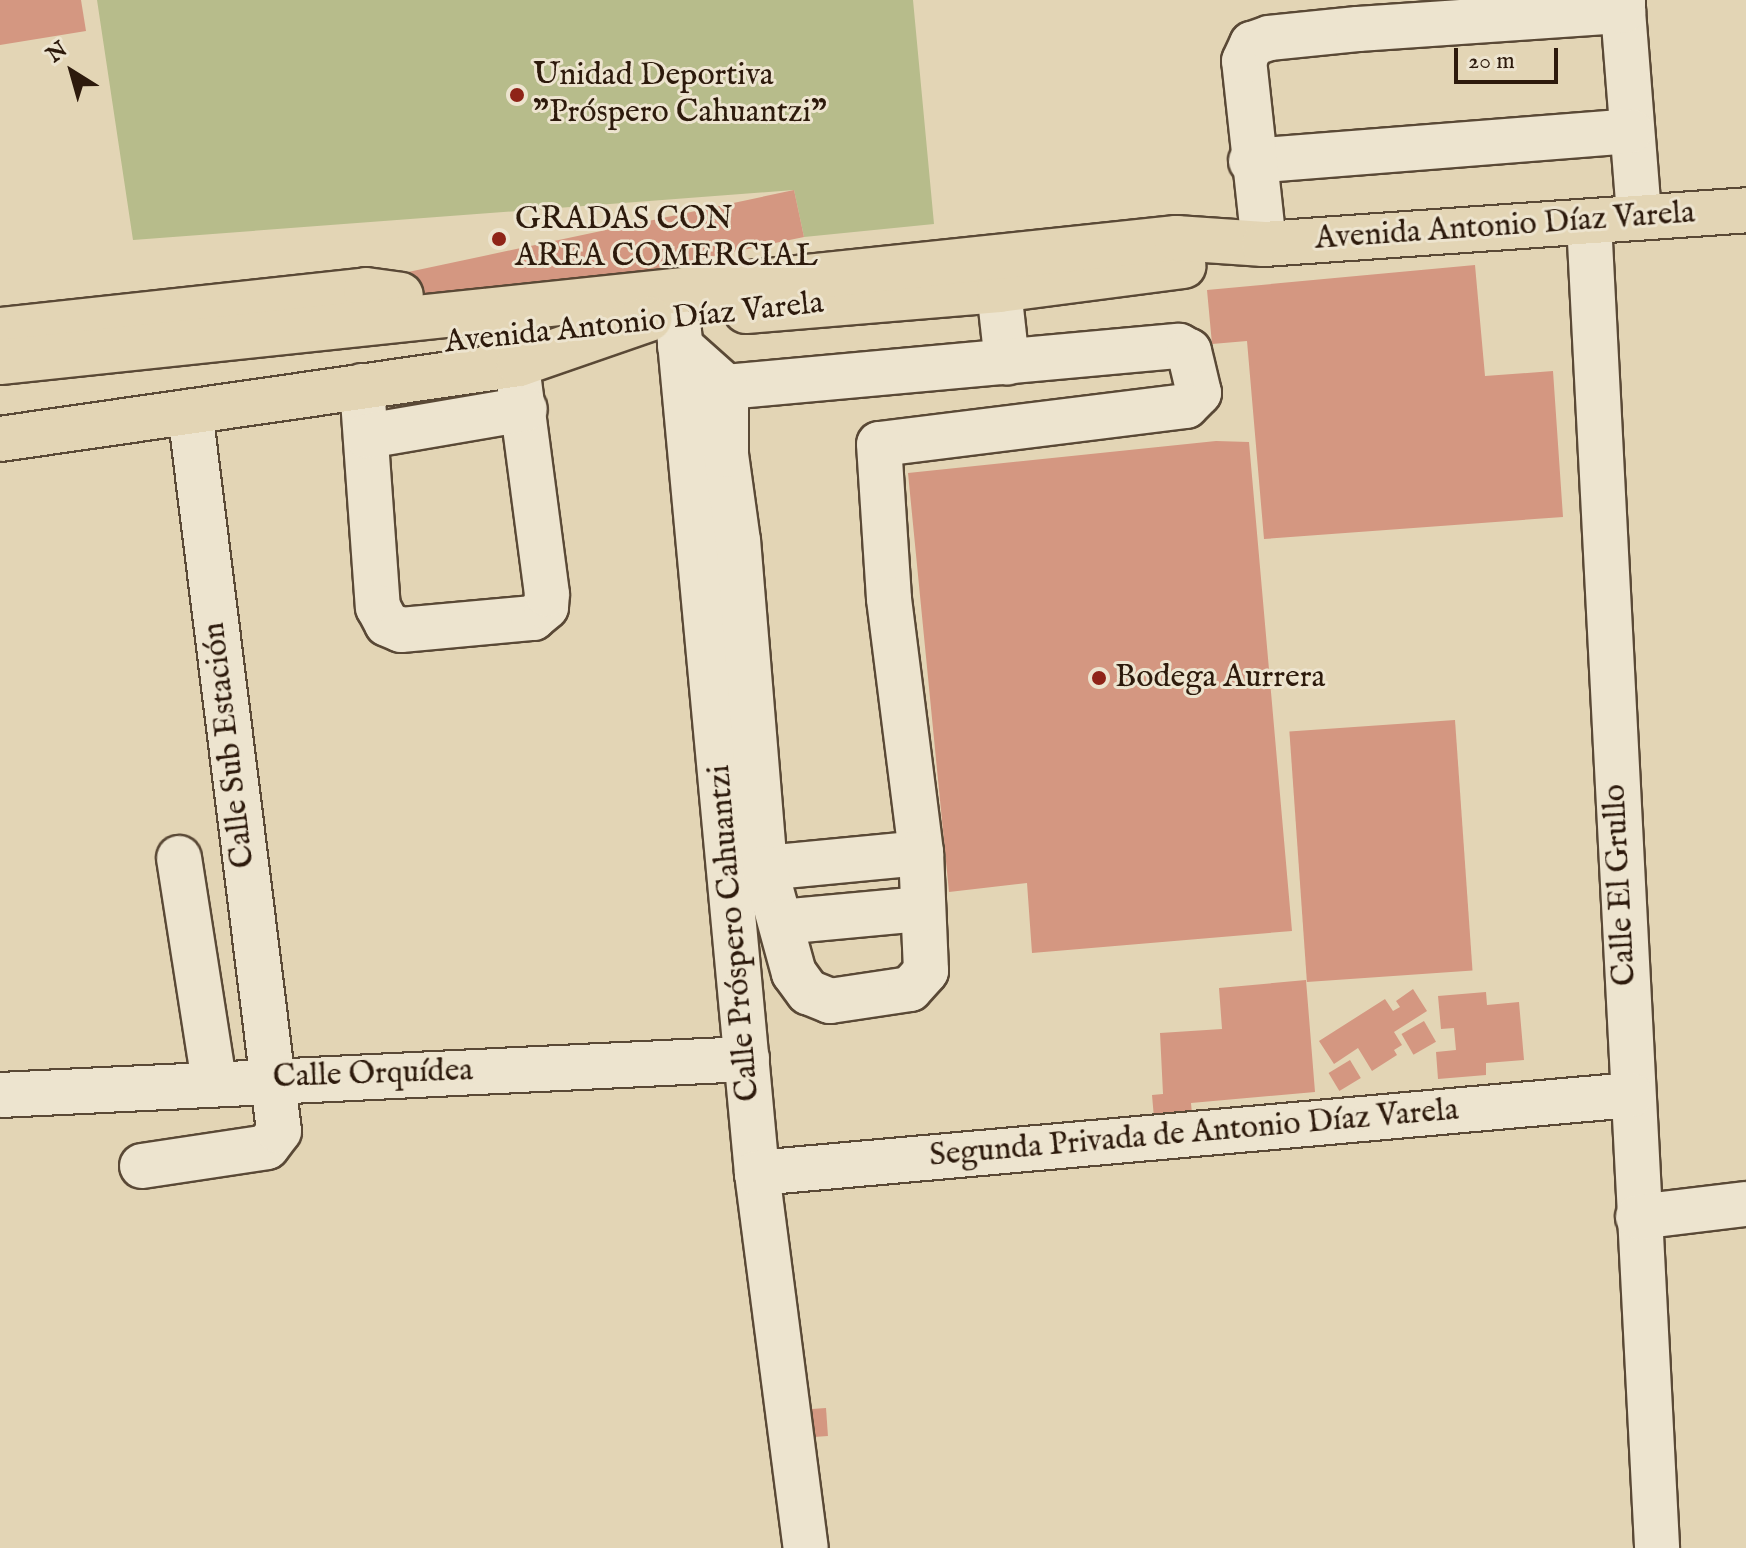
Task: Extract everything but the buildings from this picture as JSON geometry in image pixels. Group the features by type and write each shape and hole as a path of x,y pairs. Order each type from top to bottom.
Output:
{"main road":[{"name":"Avenida Antonio Díaz Varela","path":"0,391 508,335 1176,238 1264,244 1746,210"},
{"name":"Avenida Antonio Díaz Varela","path":"0,362 669,327 1226,261 1264,244"},
{"path":"0,330 366,290 508,335"},
{"path":"0,439 362,386 508,335"}],"street":[{"path":"1264,244 1251,161 1244,61 1252,44 1269,38 1623,5 1639,216"},
{"path":"1251,161 1631,131"},
{"name":"Calle El Grullo","path":"1589,222 1631,1095 1657,1548"},
{"path":"999,290 1007,363"},
{"path":"669,327 726,387 726,455 765,868 794,973 808,992 830,1001 910,989 926,971 921,853 895,660 879,444 1186,406 1199,393 1189,351 1179,346 726,387"},
{"name":"Calle Próspero Cahuantzi","path":"669,327 757,1173 806,1548"},
{"path":"362,386 378,607 387,624 401,630 533,618 546,607 547,594 525,409 508,335"},
{"path":"367,436 525,409"},
{"name":"Calle Sub Estación","path":"142,1166 267,1147 279,1131 190,411"},
{"path":"765,868 921,853"},
{"path":"179,858 214,1082"},
{"path":"781,922 922,909"},
{"name":"Calle Orquídea","path":"0,1095 214,1082 747,1059"},
{"name":"Segunda Privada de Antonio Díaz Varela","path":"757,1173 1631,1095"},
{"path":"1638,1217 1746,1204"}],"green space":[{"name":"Unidad Deportiva \"Próspero Cahuantzi\"","path":"97,0 913,0 934,224 804,237 794,190 133,240"}],"place":[{"name":"Unidad Deportiva \"Próspero Cahuantzi\"","path":"517,95"},
{"name":"GRADAS CON AREA COMERCIAL","path":"499,239"},
{"name":"Bodega Aurrera","path":"1099,678"}]}
